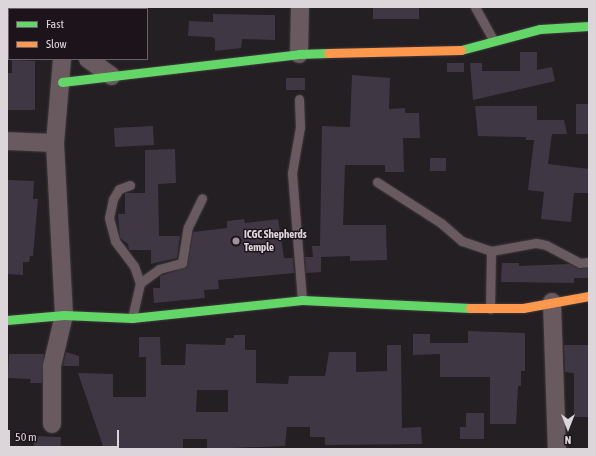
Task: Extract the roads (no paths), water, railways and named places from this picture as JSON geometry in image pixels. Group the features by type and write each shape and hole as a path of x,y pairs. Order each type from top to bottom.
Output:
{"street":[{"path":"299,54 300,7"},
{"path":"62,82 299,54 465,50 540,29 589,26"},
{"path":"52,424 52,366 64,315 55,143 62,82 62,60"},
{"path":"89,60 111,76"},
{"path":"7,140 55,143"},
{"path":"7,320 64,315 132,318 302,300 432,308 490,309 589,296"},
{"path":"552,302 557,449"}],"lane":[{"path":"475,7 494,41"},
{"path":"299,99 300,127 292,173 302,300"},
{"path":"377,182 441,223 462,241 490,251 536,243 546,244 580,262 589,262"},
{"path":"130,185 119,189 113,199 109,218 115,241 128,255 140,283 132,318"},
{"path":"140,283 159,269 182,263 188,227 202,198"},
{"path":"490,251 490,309"}],"place":[{"name":"ICGC Shepherds Temple","path":"236,241"}]}
